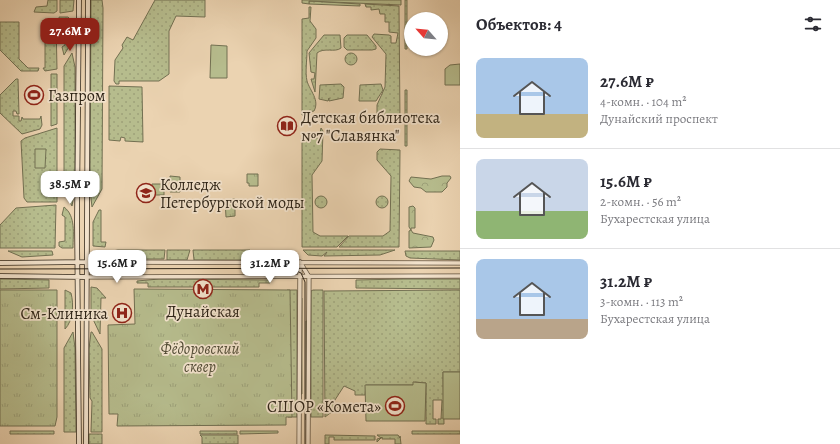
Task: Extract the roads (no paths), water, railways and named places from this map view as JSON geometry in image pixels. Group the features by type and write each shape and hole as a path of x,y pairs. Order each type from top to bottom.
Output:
{"main road":[{"path":"79,0 79,444"},
{"path":"86,444 86,85 88,0"},
{"path":"0,263 87,262"},
{"path":"0,276 86,277"}],"street":[{"path":"87,262 460,263"},
{"path":"299,444 300,262"},
{"path":"300,262 309,277 308,444"},
{"path":"86,277 460,276"}],"tram line":[{"path":"0,269 460,268"},
{"path":"292,269 301,273 305,282 305,444"}],"place":[{"name":"Газпром","path":"34,95"},
{"name":"Детская библиотека №7 \"Славянка\"","path":"287,126"},
{"name":"Колледж Петербургской моды","path":"146,193"},
{"name":"Дунайская","path":"203,289"},
{"name":"См-Клиника","path":"122,313"},
{"name":"СШОР «Комета»","path":"395,406"}],"park label":[{"name":"Фёдоровский сквер","path":"200,357"}]}
